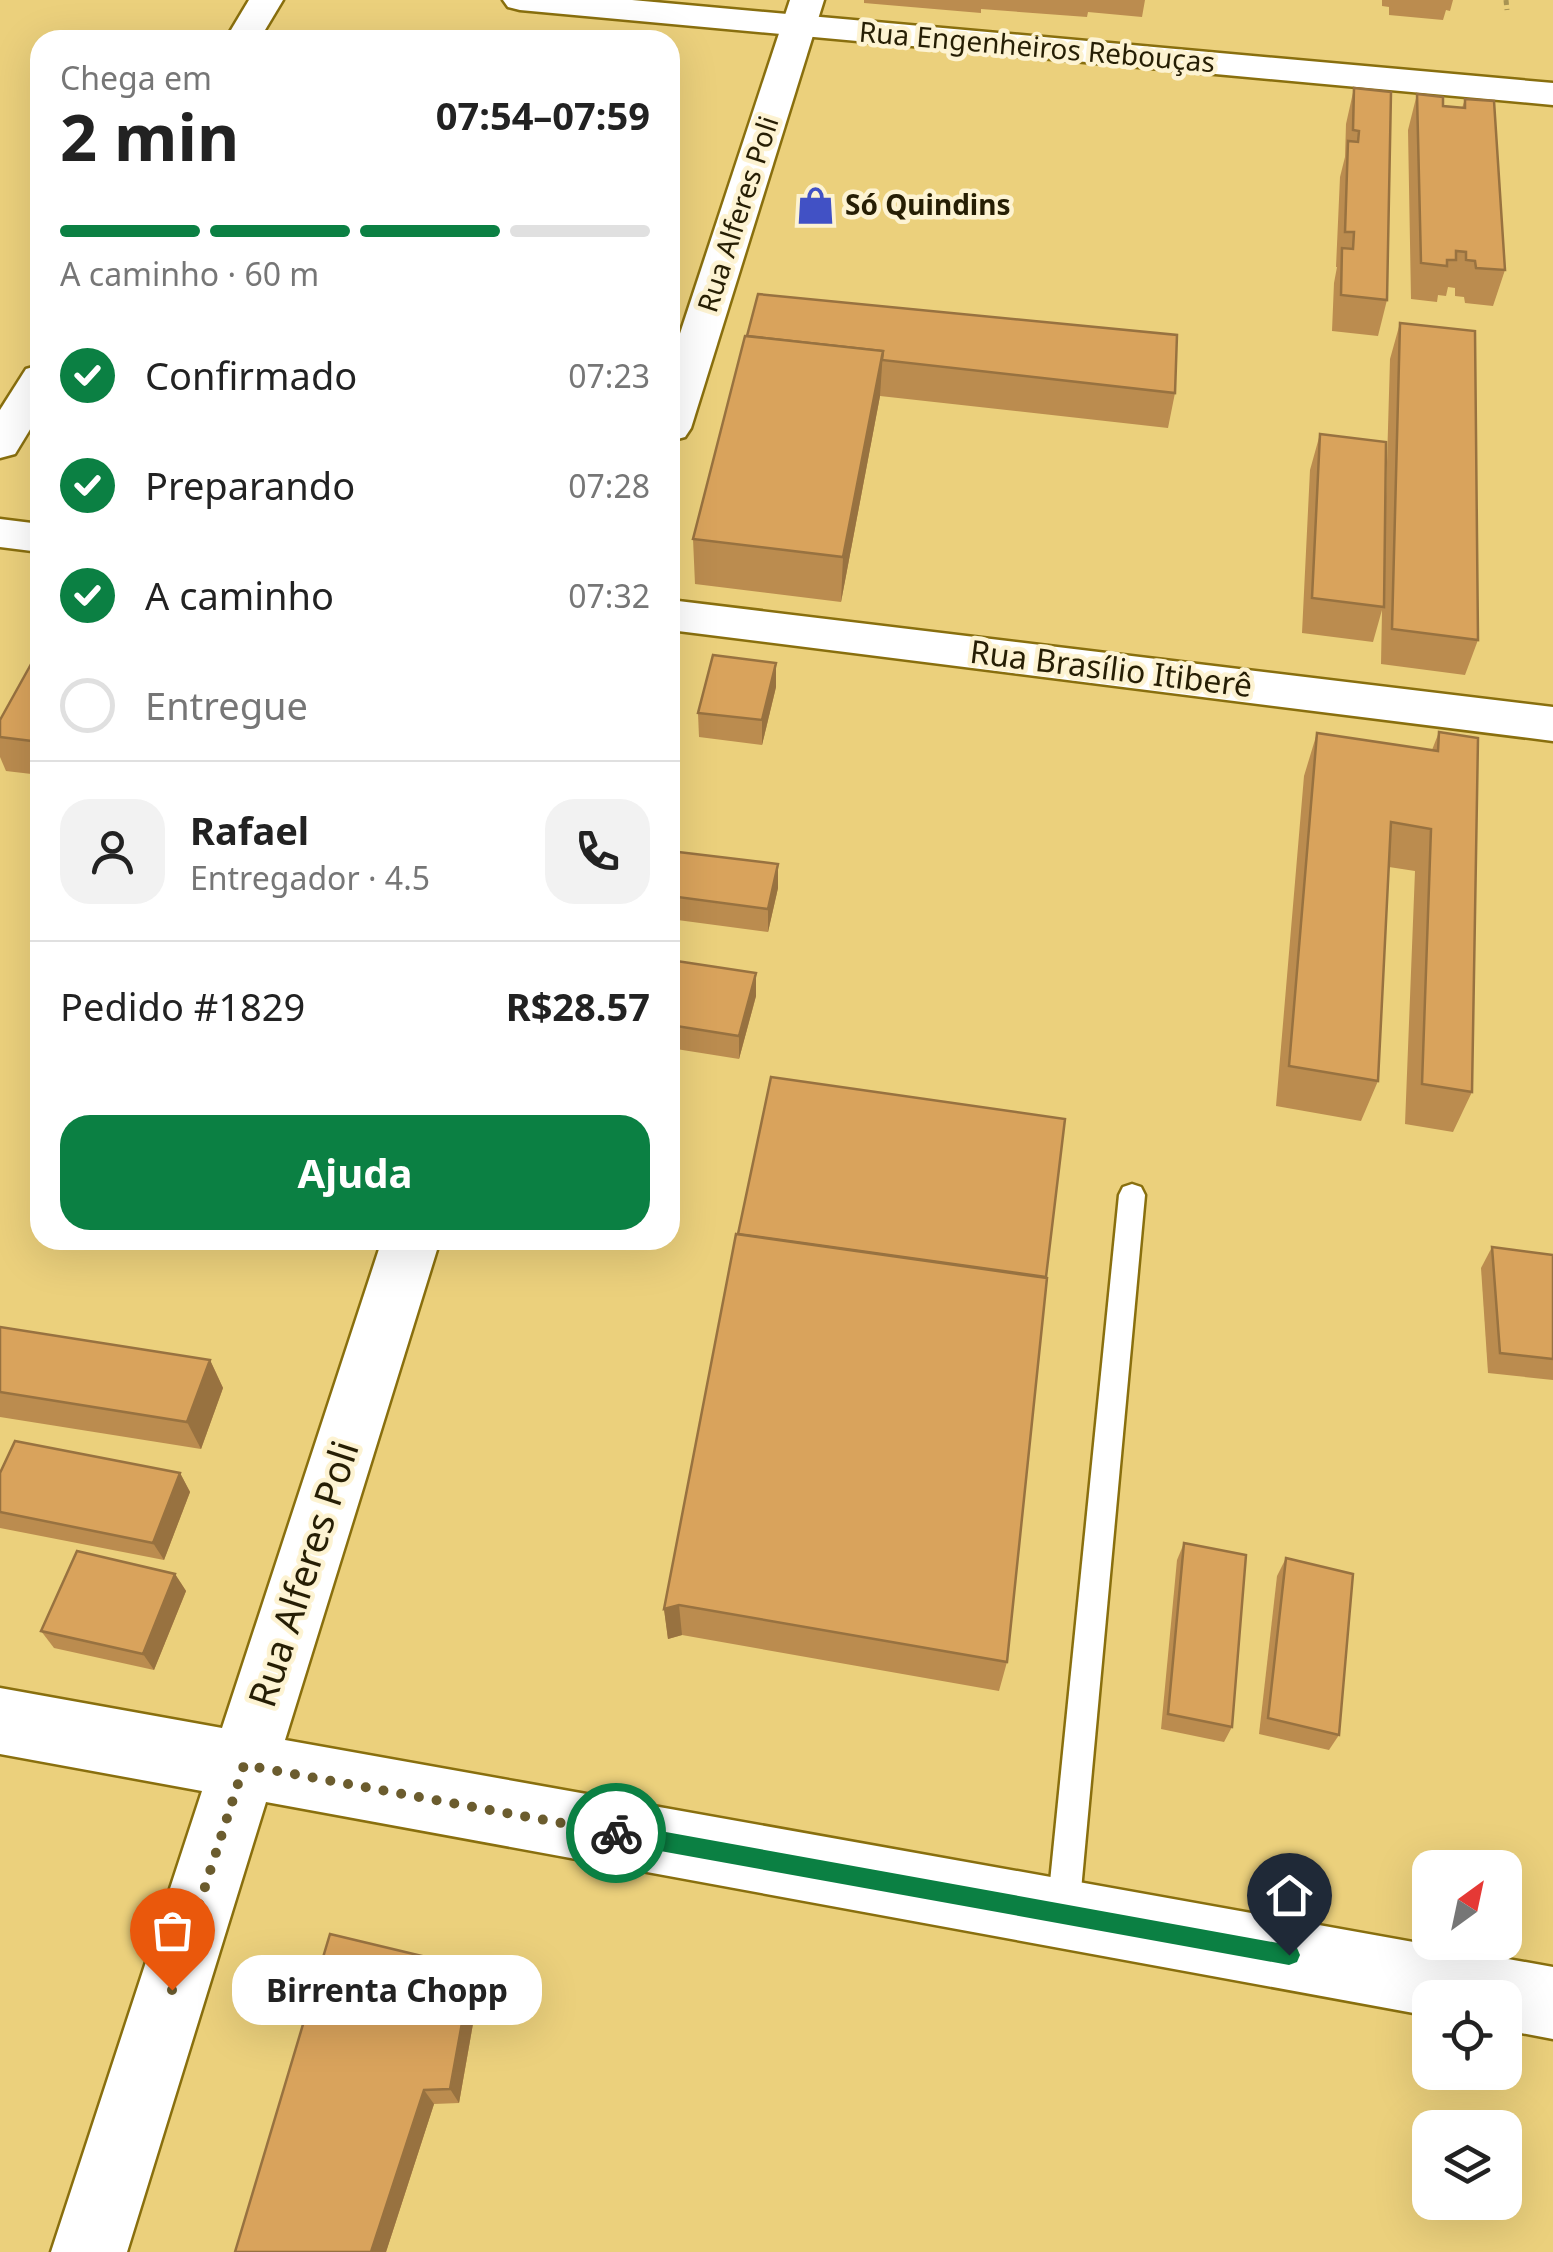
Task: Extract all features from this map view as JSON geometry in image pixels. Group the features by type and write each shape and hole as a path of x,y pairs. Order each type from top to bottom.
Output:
{"street":[{"path":"248,30 266,0"},
{"name":"Rua Engenheiros Rebouças","path":"520,0 802,13 1553,94"},
{"name":"Rua Alferes Poli","path":"680,397 802,13"},
{"path":"0,445 30,395"},
{"path":"0,534 30,537"},
{"name":"Rua Brasílio Itiberê","path":"680,616 1553,724"},
{"name":"Rua Alferes Poli","path":"89,2252 408,1250"},
{"path":"0,1721 1553,2002"}],"lane":[{"path":"1063,1914 1132,1196"}],"path":[{"path":"1506,0 1506,10"}],"building":[{"path":"1354,88 1391,92 1387,300 1341,295 1342,248 1353,249 1354,232 1345,232 1348,141 1358,142 1359,131 1353,130"},
{"path":"1417,94 1443,97 1443,106 1465,108 1465,99 1494,101 1505,270 1476,268 1475,261 1466,260 1466,252 1456,251 1456,260 1447,260 1447,266 1421,263"},
{"path":"758,294 1177,335 1175,393 882,360 883,351 747,336"},
{"path":"1400,323 1475,331 1478,640 1392,629"},
{"path":"745,336 883,351 843,557 693,539"},
{"path":"1320,434 1386,442 1384,607 1312,598"},
{"path":"713,655 776,663 762,720 698,713"},
{"path":"30,666 30,741 0,737 0,720"},
{"path":"1439,732 1478,738 1472,1092 1422,1084 1431,829 1391,822 1378,1081 1289,1066 1317,733 1438,751"},
{"path":"680,852 778,864 768,909 680,897"},
{"path":"680,962 756,973 739,1036 680,1027"},
{"path":"771,1077 1065,1119 1046,1277 738,1234"},
{"path":"736,1234 1047,1278 1007,1662 679,1605 664,1609"},
{"path":"1492,1247 1553,1255 1553,1359 1500,1353"},
{"path":"0,1327 210,1360 187,1422 0,1392"},
{"path":"15,1441 180,1473 153,1543 0,1512 0,1473"},
{"path":"1184,1543 1246,1555 1232,1727 1168,1714"},
{"path":"77,1551 175,1574 143,1654 41,1631"},
{"path":"1286,1558 1353,1574 1339,1735 1268,1718"},
{"path":"330,1934 472,1968 450,2089 424,2090 371,2252 235,2252"}],"way so far":[{"path":"172,1990 244,1765 616,1833"}],"place":[{"name":"Só Quindins","path":"815,205"},
{"name":"Birrenta Chopp","path":"172,1990"}],"route":[{"path":"616,1833 1289,1955"}]}
